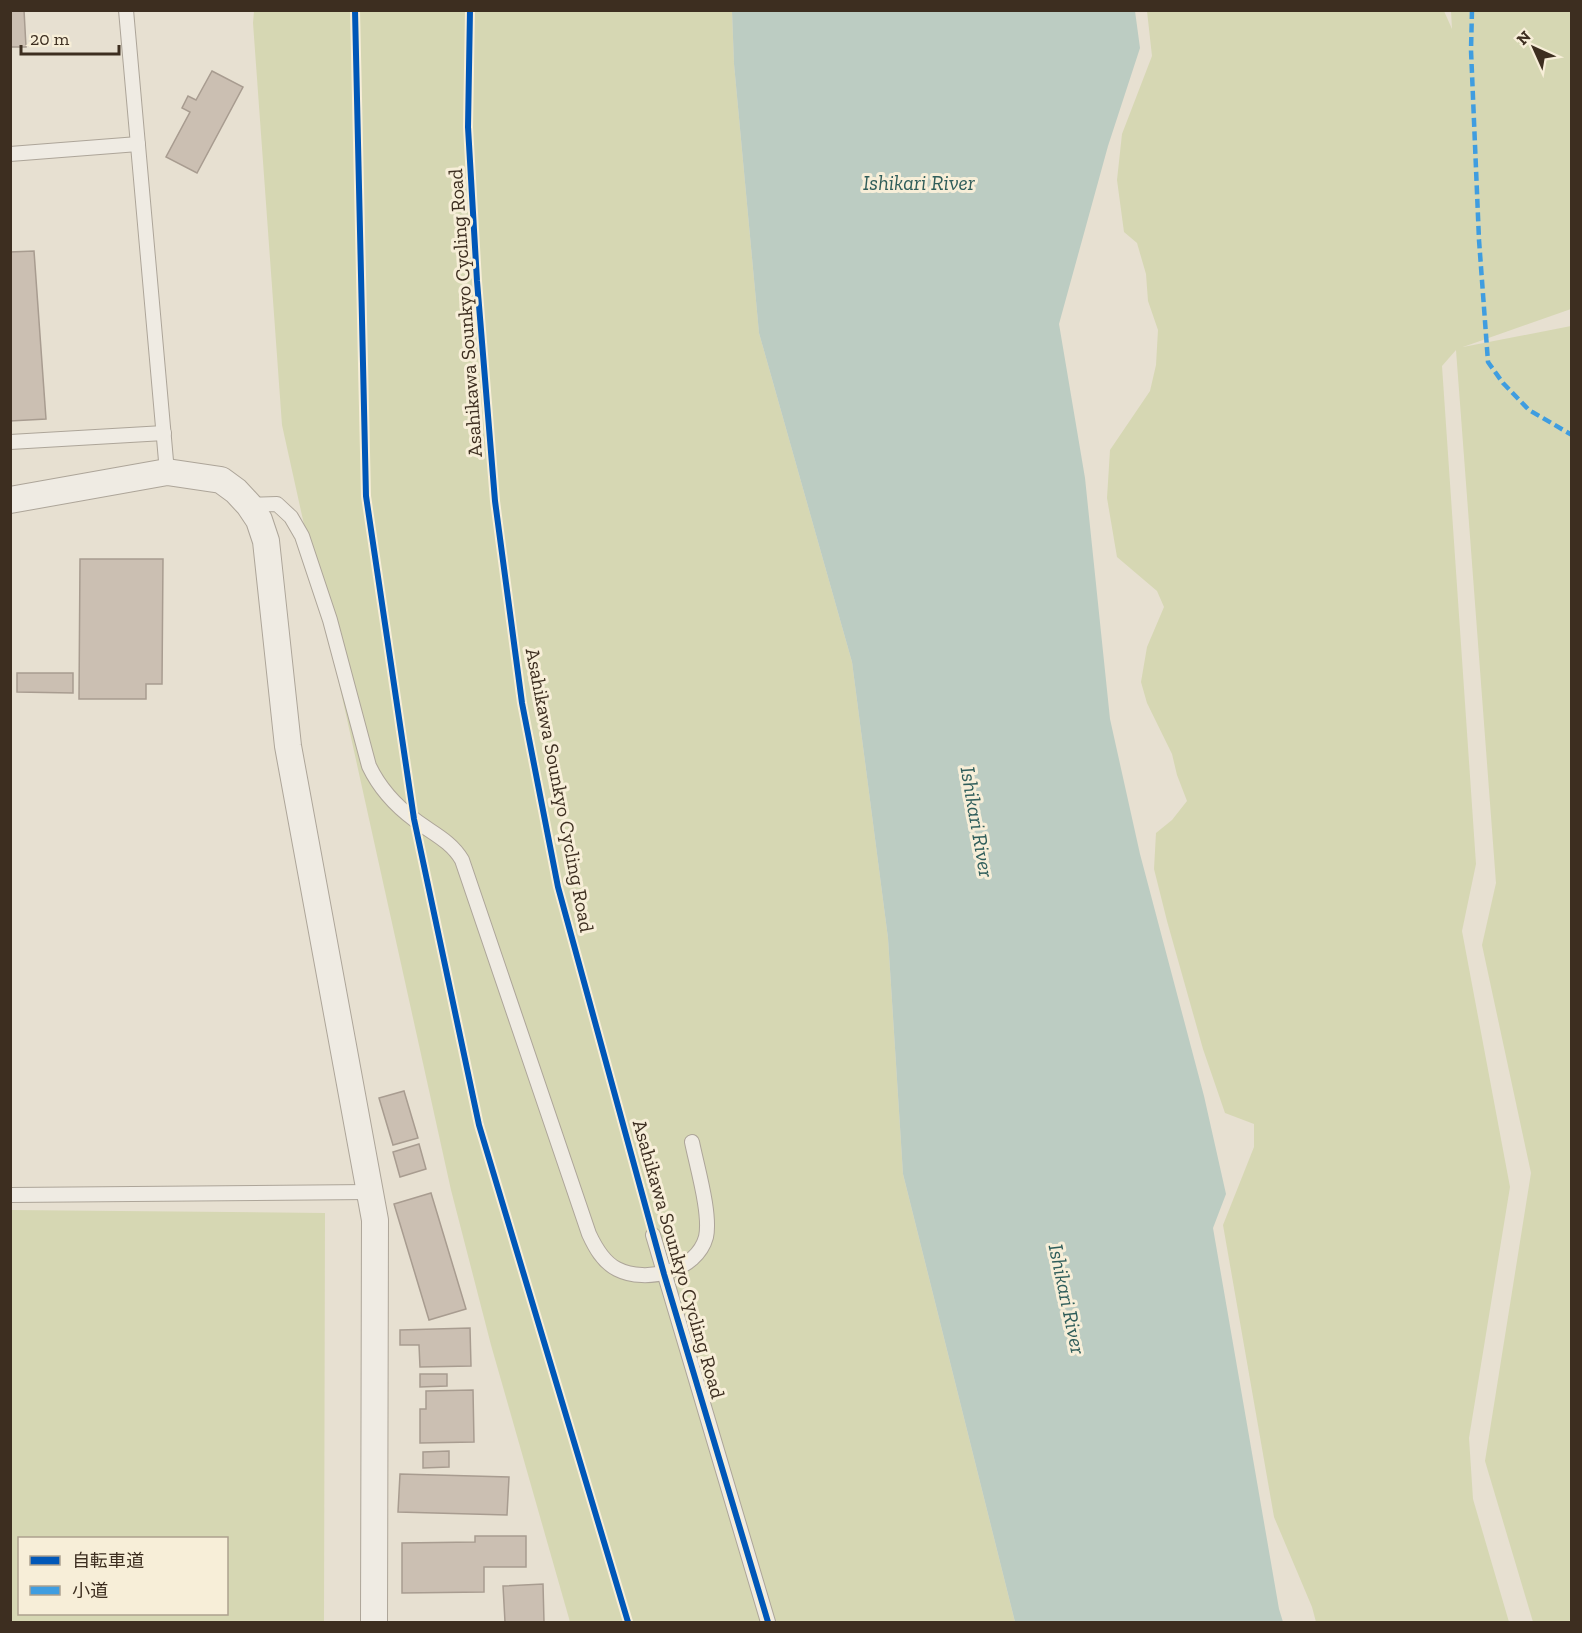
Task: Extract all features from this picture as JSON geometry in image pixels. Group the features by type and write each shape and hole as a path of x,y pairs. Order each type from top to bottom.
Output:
{"street":[{"path":"10,500 167,472 221,480 249,505 259,520 266,541 288,746 375,1220 374,1623"}],"lane":[{"path":"126,10 167,472"},
{"path":"10,154 138,144"},
{"path":"10,442 164,433"},
{"path":"249,505 276,504 291,517 302,536 330,620 369,765 376,779 384,791 414,819 450,843 462,860 585,1223 599,1253 616,1269 634,1275 664,1274 688,1263 700,1252 706,1237 707,1220 692,1142"},
{"path":"10,1195 369,1192"},
{"name":"Asahikawa Sounkyo Cycling Road","path":"653,1235 768,1623"}],"green space":[{"path":"254,11 732,11 734,64 759,333 852,662 888,938 903,1174 1015,1622 570,1622 491,1345 451,1190 282,425 253,23"},
{"path":"1147,11 1444,11 1452,29 1451,11 1571,11 1571,309 1463,347 1571,326 1571,1622 1533,1622 1485,1461 1531,1173 1482,945 1496,883 1456,350 1442,366 1476,864 1462,931 1510,1187 1469,1438 1473,1499 1509,1622 1316,1622 1312,1607 1274,1517 1223,1225 1254,1147 1254,1124 1225,1113 1203,1049 1154,869 1156,833 1172,820 1187,801 1172,754 1147,703 1141,682 1147,647 1164,607 1157,591 1117,557 1107,498 1110,450 1150,391 1156,365 1158,330 1148,301 1146,274 1137,243 1124,232 1117,180 1122,134 1152,56"},
{"path":"11,1210 325,1213 324,1622 11,1622"}],"water":[{"name":"Ishikari River","path":"732,11 1135,11 1140,48 1108,146 1059,324 1085,478 1110,719 1140,854 1204,1096 1226,1194 1213,1228 1283,1622 1015,1622 903,1174 888,938 852,662 759,333 734,64"}],"building":[{"path":"10,10 24,10 26,47 10,47"},
{"path":"212,71 243,87 197,173 166,157 190,112 182,108 188,96 196,100"},
{"path":"34,251 46,419 10,421 10,252"},
{"path":"80,559 163,559 162,684 146,684 146,699 79,699"},
{"path":"17,673 73,673 73,693 17,692"},
{"path":"404,1091 418,1138 393,1145 379,1098"},
{"path":"419,1144 426,1169 400,1177 393,1152"},
{"path":"431,1193 466,1309 429,1320 394,1204"},
{"path":"470,1328 471,1366 420,1367 419,1345 400,1345 400,1330"},
{"path":"420,1374 447,1374 447,1386 420,1387"},
{"path":"473,1390 474,1442 420,1443 420,1409 426,1409 426,1391"},
{"path":"449,1451 449,1467 423,1468 423,1452"},
{"path":"400,1474 509,1477 507,1515 398,1512"},
{"path":"475,1536 526,1536 526,1567 484,1567 484,1592 402,1593 402,1543 475,1542"},
{"path":"543,1584 544,1622 505,1622 503,1586"}],"marked path":[{"path":"1472,10 1471,50 1479,240 1488,362 1503,383 1529,410 1572,435"}],"cycle path":[{"path":"355,10 366,496 414,819 479,1125 628,1622"},
{"path":"470,10 468,127 477,281 495,501 522,703 558,887 664,1274 768,1622"}]}
